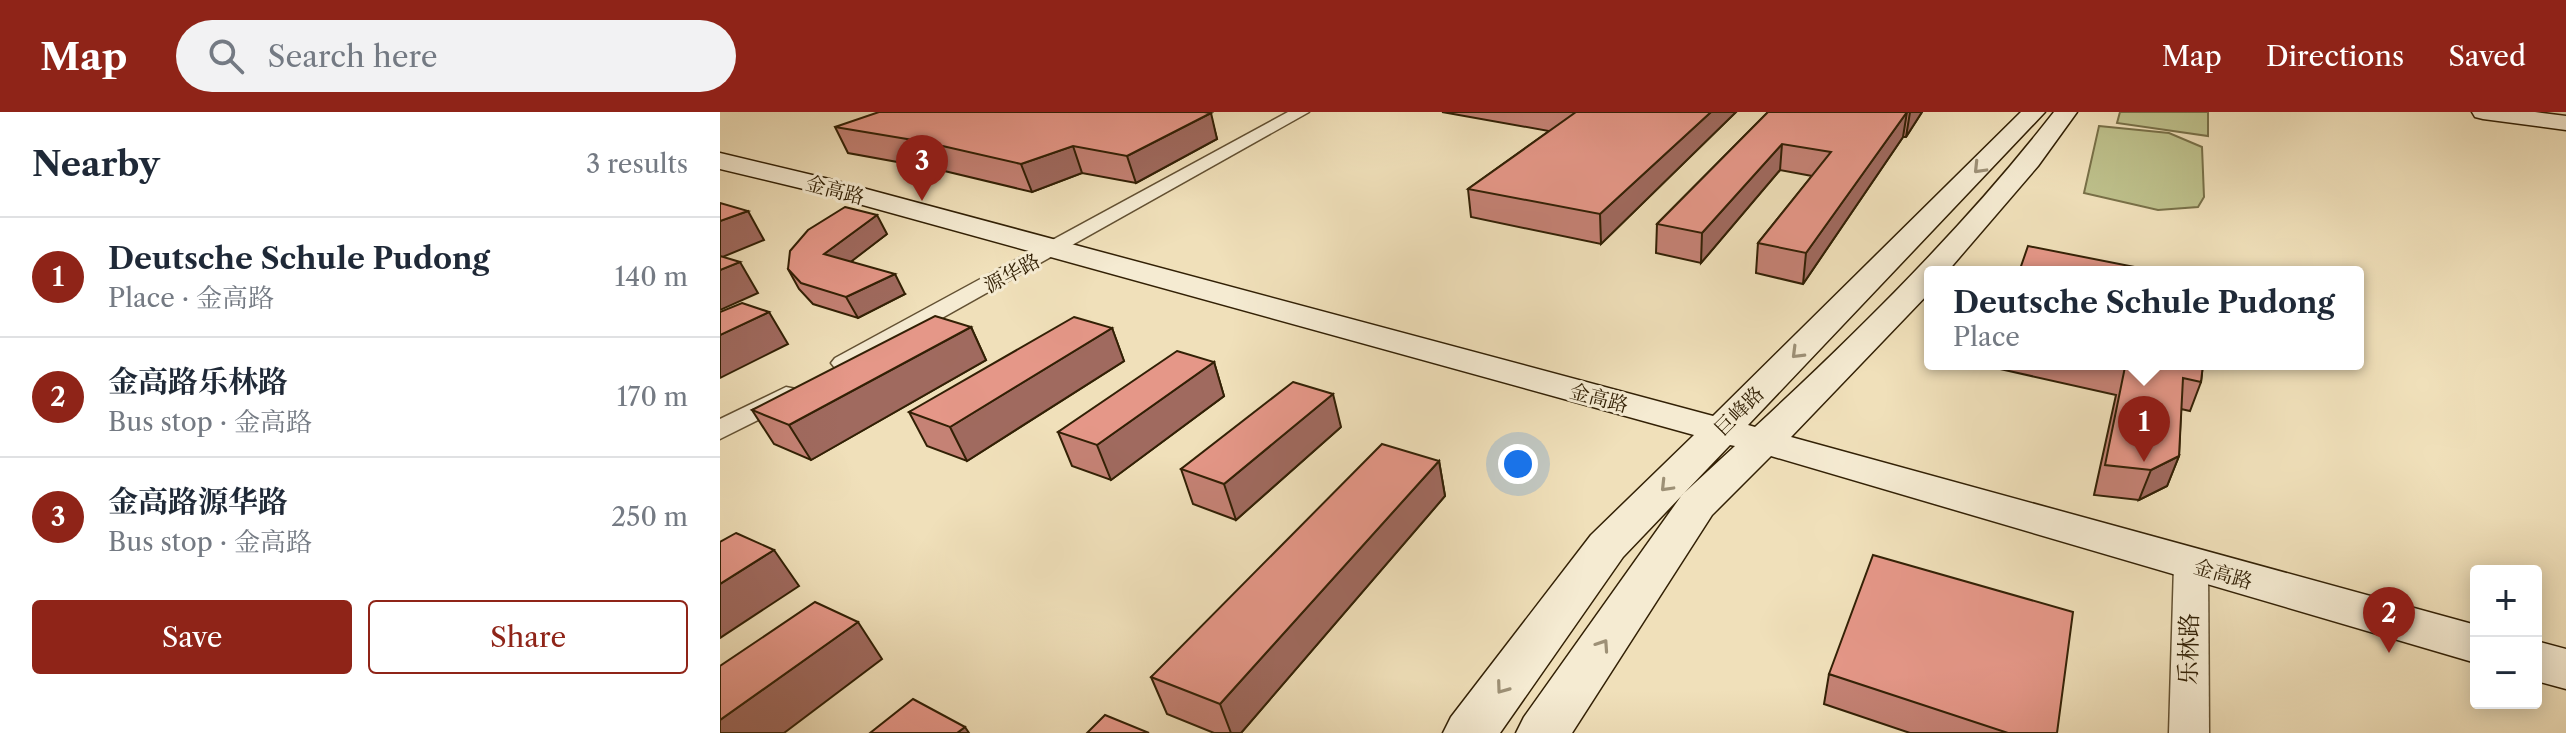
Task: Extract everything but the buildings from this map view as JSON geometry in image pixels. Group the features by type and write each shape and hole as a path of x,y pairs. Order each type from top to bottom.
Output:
{"main road":[{"name":"巨峰路","path":"1470,733 1607,546 2034,112"},
{"name":"巨峰路","path":"1937,266 2029,161 2066,112"},
{"path":"2483,112 2566,123"},
{"name":"金高路","path":"720,161 820,185 1765,442 2470,642"},
{"name":"巨峰路","path":"1543,733 1697,505 1765,442 1924,280"},
{"path":"2542,663 2566,669"}],"street":[{"name":"源华路","path":"828,372 1301,112"},
{"path":"720,430 801,387"},
{"name":"乐林路","path":"2189,733 2191,565"}],"green space":[{"path":"2120,112 2208,112 2208,136 2117,123"},
{"path":"2099,126 2169,133 2202,147 2204,197 2198,207 2158,210 2084,193"}],"place":[{"name":"金高路源华路","path":"922,201"},
{"name":"Deutsche Schule Pudong","path":"2144,462"},
{"name":"金高路乐林路","path":"2389,653"}]}
